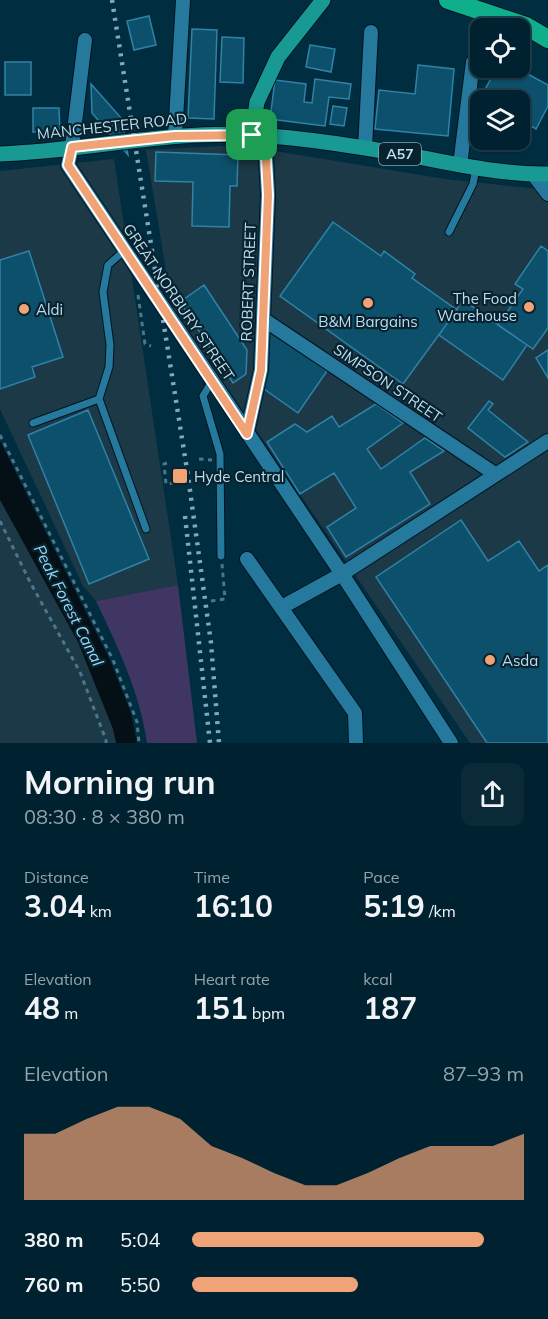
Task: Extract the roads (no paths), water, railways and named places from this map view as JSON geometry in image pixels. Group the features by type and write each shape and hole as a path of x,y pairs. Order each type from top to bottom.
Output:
{"highway":[{"path":"448,0 526,26 548,39"}],"main road":[{"path":"252,135 257,102 278,57 322,0"},
{"name":"MANCHESTER ROAD","path":"0,154 175,136 252,135 365,148 476,168 541,174"}],"street":[{"path":"175,136 183,0"},
{"path":"365,148 371,32"},
{"name":"GREAT NORBURY STREET","path":"85,40 68,165 342,574 451,743"},
{"path":"460,165 471,78"},
{"name":"ROBERT STREET","path":"247,434 261,370 268,195 266,159 252,135"},
{"path":"541,174 548,194"},
{"name":"SIMPSON STREET","path":"263,319 495,474"},
{"path":"282,607 342,574 548,441"},
{"path":"247,559 355,713 356,743"}],"lane":[{"path":"449,232 473,184 476,168"},
{"path":"125,250 108,265 103,292 110,345 109,367 99,399 146,529"},
{"path":"212,381 203,396 220,454 221,556"},
{"path":"33,423 99,399"}],"water":[{"name":"Peak Forest Canal","path":"0,441 110,660 131,713 137,743 116,743 113,729 78,642 0,500"}],"railway":[{"path":"112,0 188,476 211,643 219,743"},
{"path":"185,516 210,743"}],"place":[{"name":"B&M Bargains","path":"368,303"},
{"name":"The Food Warehouse","path":"529,307"},
{"name":"Aldi","path":"24,309"},
{"name":"Hyde Central","path":"180,476"},
{"name":"Asda","path":"490,660"}]}
